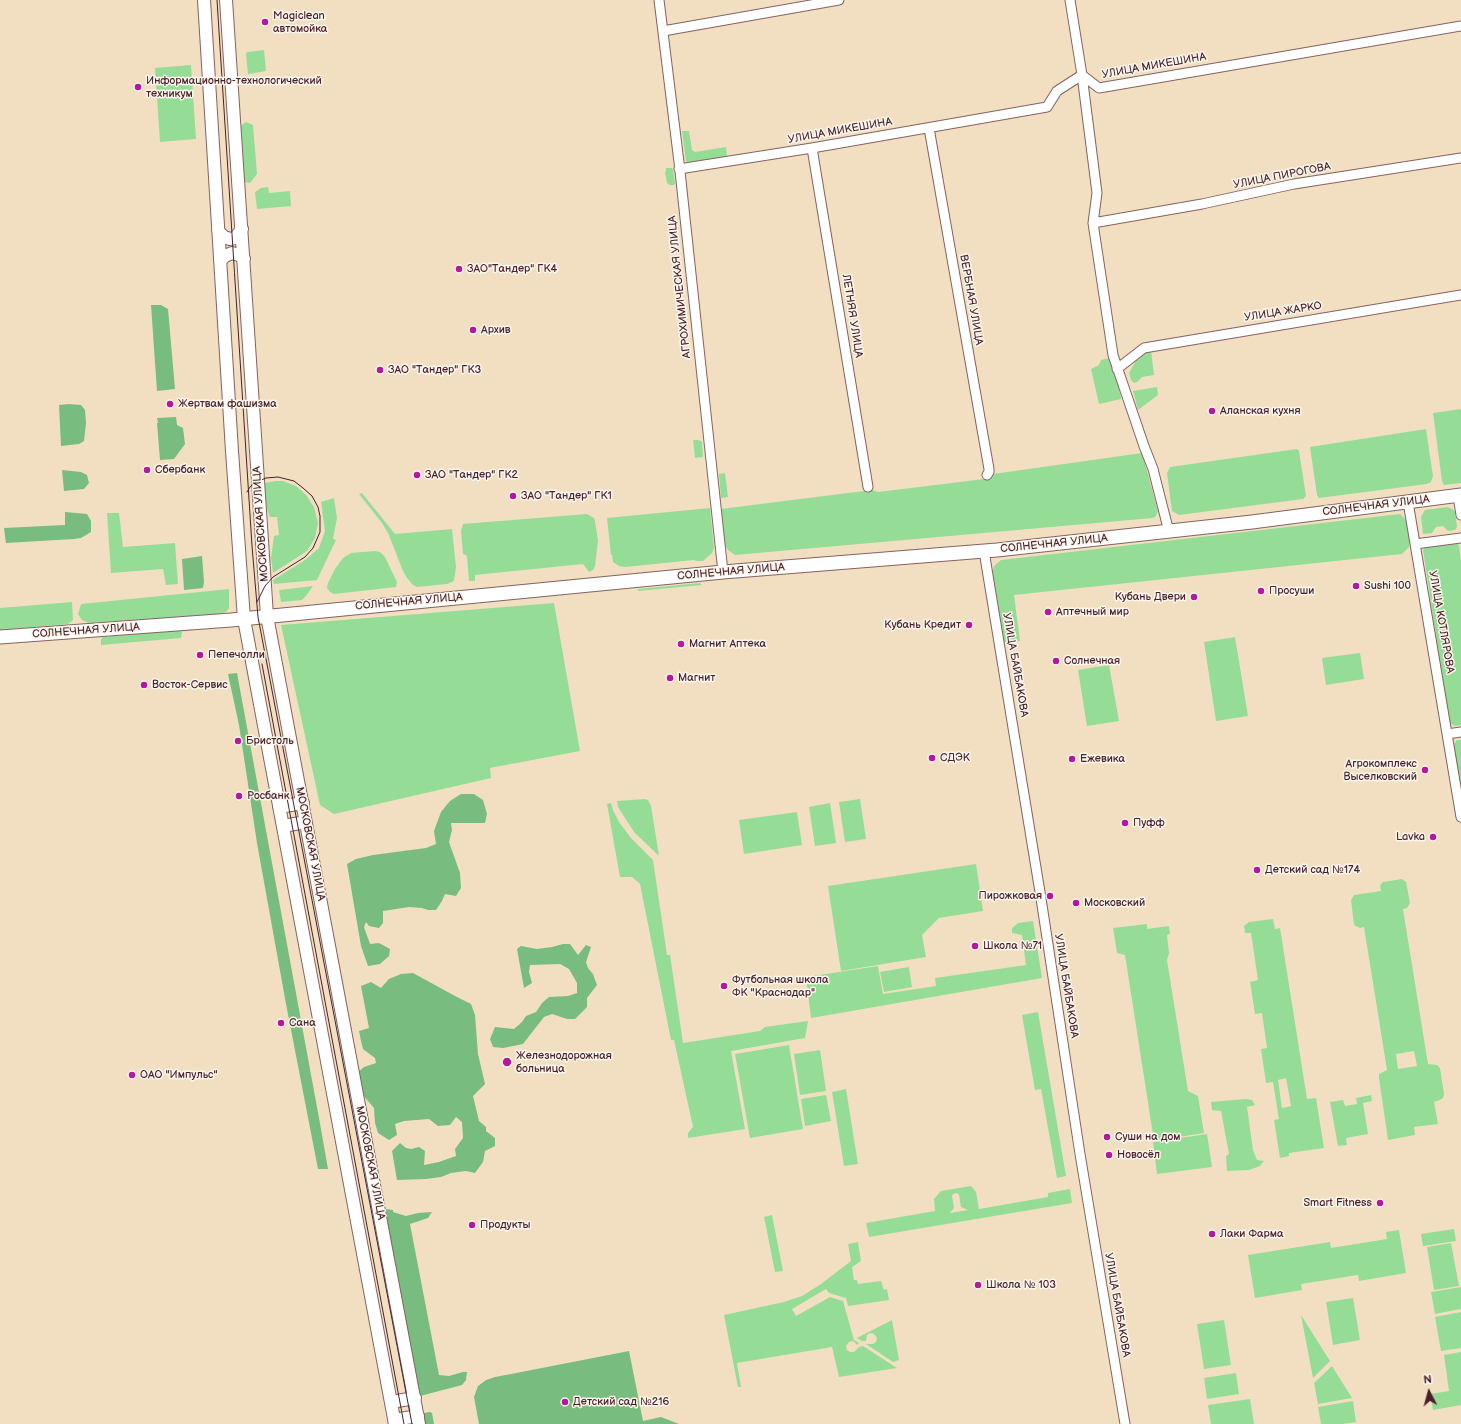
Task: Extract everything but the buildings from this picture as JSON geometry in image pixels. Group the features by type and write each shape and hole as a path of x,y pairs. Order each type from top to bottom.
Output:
{"main road":[{"name":"СОЛНЕЧНАЯ УЛИЦА","path":"0,637 244,619 723,572 984,551 1169,532 1459,495"}],"street":[{"path":"204,0 237,530 244,619 395,1422 419,1420"},
{"name":"МОСКОВСКАЯ УЛИЦА","path":"226,0 268,616 419,1420"},
{"name":"АГРОХИМИЧЕСКАЯ УЛИЦА","path":"659,0 723,572"},
{"path":"663,31 839,0"},
{"path":"1070,0 1082,75 1097,193 1093,223 1111,342 1117,369 1153,469 1169,532"},
{"name":"УЛИЦА МИКЕШИНА","path":"679,169 812,148 1047,107 1057,91 1082,75 1099,88 1461,26"},
{"name":"ВЕРБНАЯ УЛИЦА","path":"929,128 990,469 987,475"},
{"name":"ЛЕТНЯЯ УЛИЦА","path":"812,148 868,487"},
{"name":"УЛИЦА ПИРОГОВА","path":"1093,223 1202,204 1294,184 1461,158"},
{"path":"218,231 224,237 230,239 235,238 242,229"},
{"path":"220,261 225,256 232,253 239,255 244,259"},
{"name":"УЛИЦА ЖАРКО","path":"1117,369 1144,348 1461,295"},
{"path":"1459,495 1461,515"},
{"name":"УЛИЦА КОТЛЯРОВА","path":"1408,502 1461,817"},
{"path":"1415,544 1461,538"},
{"name":"УЛИЦА БАЙБАКОВА","path":"984,551 1041,898 1080,1154 1125,1424"},
{"path":"1447,734 1461,732"},
{"path":"279,807 303,803"},
{"path":"283,826 306,822"},
{"path":"391,1402 415,1398"}],"green space":[{"path":"264,50 266,71 248,74 247,52"},
{"path":"191,65 196,139 160,142 155,68"},
{"path":"246,122 253,125 257,174 250,183 243,182 239,127"},
{"path":"682,131 689,131 692,150 695,152 726,147 727,157 689,163 686,161"},
{"path":"666,168 672,168 673,170 674,185 667,183 665,172"},
{"path":"268,187 269,193 290,191 291,206 257,209 255,192 261,188"},
{"path":"151,305 161,305 168,309 175,389 157,391"},
{"path":"1151,350 1154,375 1142,377 1134,383 1131,380 1129,373 1138,357"},
{"path":"1109,358 1114,362 1121,399 1099,404 1091,369 1099,365 1101,360"},
{"path":"1157,387 1158,395 1138,410 1133,391"},
{"path":"59,405 81,405 85,410 86,423 84,441 79,444 61,446"},
{"path":"1461,409 1461,483 1444,485 1442,481 1433,413"},
{"path":"176,417 177,425 183,428 185,444 174,459 160,460 157,418"},
{"path":"1426,429 1433,476 1431,482 1427,484 1319,498 1317,495 1310,447"},
{"path":"693,440 699,440 702,442 703,457 695,458"},
{"path":"1297,449 1299,451 1306,496 1303,499 1179,515 1172,511 1167,473 1170,467"},
{"path":"1142,453 1158,511 1156,516 1153,518 735,555 728,550 725,545 721,509 872,490 878,492 984,479 993,474"},
{"path":"62,470 81,472 87,475 89,483 84,489 64,491"},
{"path":"725,473 728,497 721,498 719,474"},
{"path":"283,481 296,486 306,495 314,507 318,523 315,538 307,551 273,573 271,558 274,536 279,535 277,517 270,517 263,497 264,483"},
{"path":"362,493 395,534 452,529 456,567 454,581 447,584 417,587 413,585 403,571 388,533 359,494"},
{"path":"334,498 337,518 333,539 336,540 317,580 274,584 273,580 305,560 319,548 325,531 321,502"},
{"path":"1448,507 1455,511 1457,527 1455,530 1448,531 1443,526 1436,527 1432,533 1423,534 1421,517 1425,510"},
{"path":"710,508 714,548 712,553 703,561 694,560 625,567 619,566 613,562 607,518"},
{"path":"65,512 87,514 91,521 91,532 81,538 74,539 6,543 4,528 65,525"},
{"path":"107,513 119,513 123,547 175,543 178,584 166,585 163,569 111,573"},
{"path":"587,514 594,518 598,541 595,566 593,570 589,572 583,564 475,575 475,581 469,581 467,557 463,554 461,531 463,524"},
{"path":"1400,514 1407,521 1410,541 1409,547 1402,554 1014,595 1020,641 1003,643 991,573 995,565 1001,560"},
{"path":"1456,543 1459,545 1461,561 1461,725 1455,726 1450,723 1448,716 1423,550 1426,546"},
{"path":"380,552 385,557 397,582 396,587 334,594 330,592 327,588 328,583 335,569 343,558 351,553"},
{"path":"202,556 203,588 184,590 182,559"},
{"path":"700,583 702,585 638,591 638,589"},
{"path":"313,586 302,600 281,602 279,590"},
{"path":"229,589 229,608 226,612 218,614 89,623 82,620 78,614 81,604"},
{"path":"72,602 73,620 68,624 0,630 0,608"},
{"path":"554,603 580,751 490,768 491,778 334,814 320,805 281,625"},
{"path":"180,630 182,632 181,638 101,645 101,639 103,637"},
{"path":"1235,637 1248,716 1216,721 1204,642"},
{"path":"1360,653 1364,679 1326,685 1322,658"},
{"path":"1109,665 1119,721 1087,726 1078,670"},
{"path":"237,673 328,1169 318,1169 286,1004 257,843 239,725 228,674"},
{"path":"1457,740 1461,740 1461,789 1453,745"},
{"path":"461,794 474,794 483,800 487,814 485,823 451,823 452,830 449,842 460,873 461,888 456,896 445,894 436,910 409,907 383,911 383,923 379,928 369,926 366,922 364,927 370,944 379,943 390,949 389,956 380,964 368,966 361,946 347,864 356,859 373,855 426,848 436,844 434,831 441,812 450,801"},
{"path":"860,799 866,839 845,842 839,802"},
{"path":"648,800 651,806 659,856 634,832 618,807 617,801"},
{"path":"611,803 619,822 631,838 653,860 667,955 670,955 683,1043 760,1031 765,1027 808,1021 805,1038 731,1051 745,1129 688,1138 688,1133 693,1127 674,1040 671,1040 640,884 632,877 620,877 607,804"},
{"path":"830,803 836,843 815,846 809,807"},
{"path":"797,812 802,845 744,854 739,820"},
{"path":"976,864 983,911 939,918 922,935 926,957 841,971 828,886"},
{"path":"1402,879 1406,882 1410,903 1407,908 1403,909 1428,1064 1437,1065 1440,1068 1444,1094 1443,1098 1434,1102 1438,1124 1414,1127 1415,1135 1388,1140 1379,1078 1379,1074 1387,1070 1364,927 1360,928 1354,925 1351,900 1354,895 1381,891 1380,886 1383,882","holes":["1414,1051 1417,1066 1398,1069 1396,1054"]},
{"path":"1273,919 1275,929 1280,928 1307,1099 1316,1098 1324,1148 1289,1153 1289,1156 1280,1158 1274,1120 1279,1119 1273,1082 1266,1083 1261,1049 1267,1048 1262,1013 1255,1014 1250,982 1258,980 1251,933 1245,933 1244,926 1249,922","holes":["1286,1078 1291,1106 1282,1108 1278,1080"]},
{"path":"1033,921 1042,978 811,1018 806,977 878,966 883,994 936,986 935,978 1026,965 1022,935 1012,933 1012,928 1018,923"},
{"path":"1147,924 1147,929 1169,926 1170,934 1167,935 1169,953 1167,960 1188,1091 1198,1096 1204,1133 1154,1141 1125,955 1117,953 1113,928"},
{"path":"570,944 578,955 586,945 591,947 586,962 597,985 587,998 587,1007 575,1019 567,1019 552,1014 544,1017 523,1044 503,1048 493,1047 490,1039 495,1027 514,1029 526,1016 536,1012 542,1003 549,997 568,996 577,993 577,983 569,969 560,964 530,965 529,972 532,983 524,988 517,949 521,946 537,949"},
{"path":"909,967 912,987 884,992 880,972"},
{"path":"413,973 471,1004 475,1015 478,1054 485,1084 473,1096 479,1121 486,1127 486,1131 495,1138 495,1146 485,1151 483,1162 475,1173 466,1171 426,1179 397,1180 392,1151 400,1143 406,1148 411,1149 419,1147 425,1151 424,1165 439,1162 456,1156 455,1149 463,1138 462,1122 456,1117 450,1125 438,1126 429,1119 404,1121 395,1124 397,1135 389,1140 378,1133 375,1123 374,1108 363,1095 357,1073 364,1067 376,1063 375,1058 363,1049 359,1031 369,1028 361,986 371,982 381,988 389,979 401,974"},
{"path":"1038,1012 1066,1176 1057,1178 1041,1089 1035,1090 1022,1015"},
{"path":"789,1045 803,1129 750,1138 735,1054"},
{"path":"820,1050 826,1091 800,1095 794,1054"},
{"path":"846,1089 858,1164 844,1166 832,1092"},
{"path":"826,1095 831,1121 805,1126 801,1099"},
{"path":"1371,1095 1372,1101 1363,1103 1368,1134 1346,1138 1347,1145 1338,1146 1330,1102 1343,1100 1345,1106 1357,1104 1356,1098"},
{"path":"1246,1099 1252,1100 1255,1105 1247,1107 1253,1150 1257,1160 1264,1161 1260,1166 1249,1170 1227,1171 1226,1156 1229,1154 1221,1111 1212,1110 1211,1102"},
{"path":"1207,1134 1212,1167 1157,1174 1153,1142"},
{"path":"971,1186 976,1192 979,1209 1048,1197 1048,1193 1070,1189 1072,1203 869,1237 866,1223 935,1211 934,1199 941,1191","holes":["957,1193 959,1195 961,1207 968,1210 950,1213 954,1208 952,1196 953,1194"]},
{"path":"386,1209 393,1210 393,1212 406,1216 432,1212 428,1218 410,1224 439,1375 449,1376 467,1372 466,1380 462,1385 420,1396 387,1224"},
{"path":"772,1215 783,1271 775,1272 764,1217"},
{"path":"1454,1229 1456,1241 1423,1246 1421,1234"},
{"path":"1399,1230 1406,1273 1359,1281 1358,1275 1301,1284 1302,1290 1255,1298 1248,1255 1330,1242 1331,1248 1387,1239 1386,1232"},
{"path":"858,1242 861,1261 852,1267 854,1280 857,1280 858,1284 881,1281 884,1290 887,1289 889,1300 848,1306 846,1298 829,1293 826,1289 792,1309 796,1316 830,1297 843,1301 854,1340 859,1343 857,1345 853,1341 849,1342 846,1346 847,1350 854,1352 859,1347 863,1346 897,1368 839,1377 832,1347 737,1363 741,1387 738,1387 724,1315 784,1302 802,1296 821,1284 851,1261 848,1244"},
{"path":"1451,1243 1459,1286 1434,1290 1427,1247"},
{"path":"1461,1287 1461,1309 1435,1314 1431,1292"},
{"path":"1353,1298 1360,1340 1333,1345 1326,1302"},
{"path":"1461,1312 1461,1348 1441,1351 1435,1317"},
{"path":"1301,1315 1330,1361 1313,1378"},
{"path":"892,1320 899,1360 893,1362 866,1344 873,1344 876,1342 877,1338 874,1334 870,1333 867,1335 866,1341 862,1341 857,1338"},
{"path":"1224,1320 1231,1365 1204,1369 1197,1324"},
{"name":"Детский сад №216","path":"629,1351 643,1421 661,1417 679,1424 479,1424 474,1397 478,1386 486,1380"},
{"path":"1461,1352 1461,1405 1433,1410 1430,1394 1449,1391 1444,1355"},
{"path":"1332,1366 1352,1398 1318,1404 1314,1383"},
{"path":"1236,1373 1239,1394 1207,1399 1204,1378"},
{"path":"1250,1399 1254,1424 1211,1424 1208,1405"},
{"path":"1353,1401 1356,1422 1321,1424 1318,1407"},
{"path":"423,1413 432,1413 434,1424 423,1424"}],"tram line":[{"path":"217,0 252,546 258,617 412,1424"},
{"path":"247,492 254,483 266,478 278,477 294,481 312,496 318,507 320,516 320,532 313,548 305,557 273,577 265,586 257,602"},
{"path":"262,664 404,1424"}],"place":[{"name":"Magiclean автомойка","path":"265,22"},
{"name":"Информационно-технологический техникум","path":"138,87"},
{"name":"ЗАО\"Тандер\" ГК4","path":"459,269"},
{"name":"Архив","path":"473,330"},
{"name":"ЗАО \"Тандер\" ГК3","path":"380,370"},
{"name":"Жертвам фашизма","path":"170,404"},
{"name":"Аланская кухня","path":"1212,411"},
{"name":"Сбербанк","path":"147,470"},
{"name":"ЗАО \"Тандер\" ГК2","path":"417,475"},
{"name":"ЗАО \"Тандер\" ГК1","path":"513,496"},
{"name":"Sushi 100","path":"1356,586"},
{"name":"Просуши","path":"1261,591"},
{"name":"Кубань Двери","path":"1194,597"},
{"name":"Аптечный мир","path":"1048,612"},
{"name":"Кубань Кредит","path":"969,625"},
{"name":"Магнит Аптека","path":"681,644"},
{"name":"Пепечолли","path":"200,655"},
{"name":"Солнечная","path":"1056,661"},
{"name":"Магнит","path":"670,678"},
{"name":"Восток-Сервис","path":"144,685"},
{"name":"Бристоль","path":"238,741"},
{"name":"СДЭК","path":"932,758"},
{"name":"Ежевика","path":"1072,759"},
{"name":"Агрокомплекс Выселковский","path":"1425,770"},
{"name":"Росбанк","path":"239,796"},
{"name":"Пуфф","path":"1125,823"},
{"name":"Lavka","path":"1433,837"},
{"name":"Детский сад №174","path":"1257,870"},
{"name":"Пирожковая","path":"1050,896"},
{"name":"Московский","path":"1076,903"},
{"name":"Школа №71","path":"975,946"},
{"name":"Футбольная школа ФК \"Краснодар\"","path":"724,986"},
{"name":"Сана","path":"281,1023"},
{"name":"Железнодорожная больница","path":"507,1062"},
{"name":"ОАО \"Импульс\"","path":"132,1075"},
{"name":"Суши на дом","path":"1107,1137"},
{"name":"Новосёл","path":"1109,1155"},
{"name":"Smart Fitness","path":"1380,1203"},
{"name":"Продукты","path":"472,1225"},
{"name":"Лаки Фарма","path":"1212,1234"},
{"name":"Школа № 103","path":"978,1285"},
{"name":"Детский сад №216","path":"565,1402"}]}
